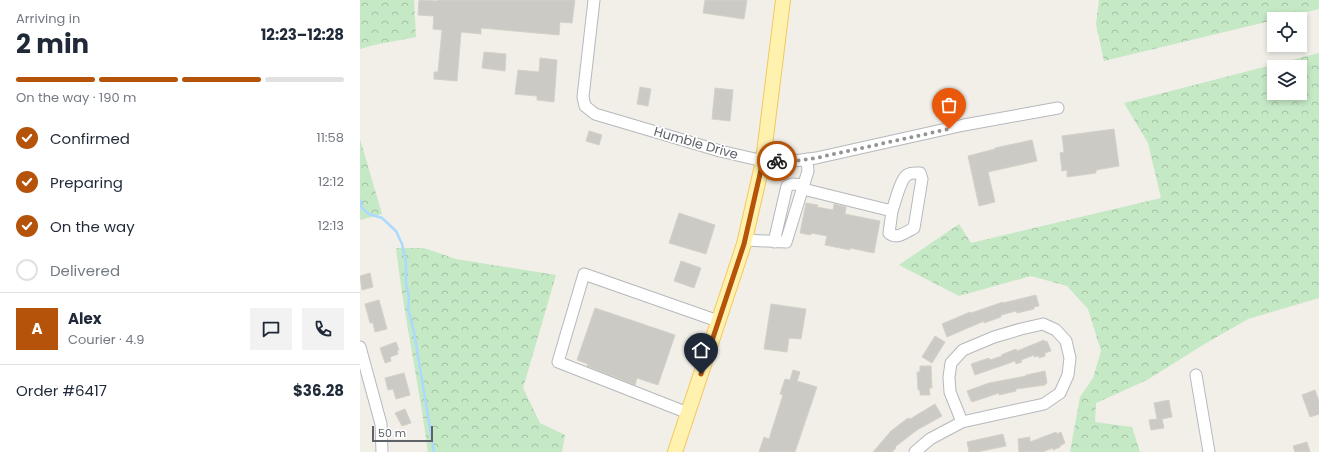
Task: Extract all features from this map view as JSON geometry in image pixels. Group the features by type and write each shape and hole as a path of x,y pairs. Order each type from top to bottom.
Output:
{"main road":[{"path":"675,452 745,240 763,161 783,0"}],"street":[{"name":"Humble Drive","path":"594,0 582,97 585,106 595,114 720,151 763,161 794,161 964,125 1058,108"},
{"path":"745,240 786,242 808,171 807,159"},
{"path":"914,172 920,173 922,179 914,228 898,236 892,236 889,232 892,211 901,184 906,176 914,172"},
{"path":"774,242 787,186 792,184 892,211"},
{"path":"688,413 558,362 584,274 718,321"},
{"path":"915,452 930,439 962,422 1044,404 1060,393 1068,375 1070,358 1066,340 1056,330 1043,324 994,337 963,350 951,362 948,377 950,392 962,422"},
{"path":"360,347 381,424 382,452"},
{"path":"1196,375 1209,452"}],"green space":[{"path":"360,0 414,0 416,37 360,49"},
{"path":"1099,0 1319,0 1319,9 1307,12 1267,12 1267,22 1104,61 1096,24"},
{"path":"1319,53 1319,298 1248,319 1147,380 1096,403 1095,422 1132,427 1140,452 1070,452 1080,397 1093,378 1101,351 1088,309 1067,286 1031,276 959,296 899,265 959,224 971,243 1161,198 1148,143 1124,103 1267,66 1267,100 1307,100 1307,60 1292,60"},
{"path":"360,139 382,214 360,220"},
{"path":"396,248 424,248 456,259 556,275 523,388 540,423 565,435 562,452 428,452"}],"building":[{"path":"419,0 575,0 572,23 560,22 559,35 481,28 481,34 461,32 457,81 434,79 434,72 438,72 442,30 433,29 434,16 418,15"},
{"path":"705,0 747,0 744,19 703,13"},
{"path":"484,52 506,54 505,71 482,68"},
{"path":"540,58 557,60 554,102 537,100 537,96 515,94 518,70 539,72"},
{"path":"640,87 651,89 648,106 637,104"},
{"path":"715,88 733,90 730,121 712,119"},
{"path":"1114,129 1119,166 1096,170 1096,173 1067,177 1067,170 1062,171 1060,153 1064,152 1062,136"},
{"path":"589,131 602,135 599,145 586,141"},
{"path":"1032,140 1037,161 988,172 995,202 979,206 968,156 995,148"},
{"path":"806,203 833,210 834,204 846,207 845,214 880,221 874,253 825,245 827,236 811,233 811,235 800,233"},
{"path":"679,213 715,225 706,254 669,243"},
{"path":"681,261 701,268 694,288 674,281"},
{"path":"370,273 373,287 362,290 360,276"},
{"path":"1036,295 1039,306 1034,307 1034,309 1017,313 1016,311 1001,315 1001,317 984,323 984,321 947,337 942,324 970,312 971,313 1003,302"},
{"path":"379,300 387,329 375,332 373,323 370,323 365,304"},
{"path":"771,304 806,309 801,339 789,338 787,352 764,349"},
{"path":"595,308 675,335 658,385 637,378 635,385 587,366 588,364 577,360"},
{"path":"935,336 945,342 932,363 922,357"},
{"path":"1044,340 1045,342 1047,341 1051,351 1045,353 1045,356 1039,358 1039,356 1034,357 1034,355 1021,360 1022,362 1016,364 1015,361 975,375 971,364 989,358 990,360 1016,349 1017,351"},
{"path":"396,342 399,350 397,350 398,354 390,357 391,361 385,363 380,348"},
{"path":"920,366 931,366 932,388 929,388 930,395 920,395 920,390 918,390 917,372 920,372"},
{"path":"793,370 800,372 797,381 817,387 795,452 759,452 764,437 769,439 783,395 780,394 785,379 790,380"},
{"path":"1045,371 1047,383 1045,385 1016,389 1016,391 999,395 999,393 972,402 967,391 989,383"},
{"path":"404,373 410,395 396,399 393,389 388,390 385,378"},
{"path":"1315,390 1319,401 1319,414 1310,417 1302,395"},
{"path":"1169,400 1172,417 1162,419 1164,428 1151,430 1149,420 1157,419 1154,403"},
{"path":"935,404 942,416 917,430 895,447 896,448 892,452 873,452 891,431 908,418 910,419"},
{"path":"405,409 411,423 402,426 395,413"},
{"path":"1056,432 1057,434 1061,432 1065,443 1060,447 1042,452 1019,452 1018,439 1030,437 1030,442"},
{"path":"1003,434 1006,446 977,452 969,452 967,442"},
{"path":"1307,442 1310,452 1295,452 1293,446"}],"waterway":[{"path":"360,200 362,208 369,214 382,218 396,231 402,244 406,262 406,283 409,297 408,309 414,332 434,452"}],"way so far":[{"path":"777,161 794,161 816,158 949,129"}],"route":[{"path":"701,374 744,244 763,161 777,161"}]}
